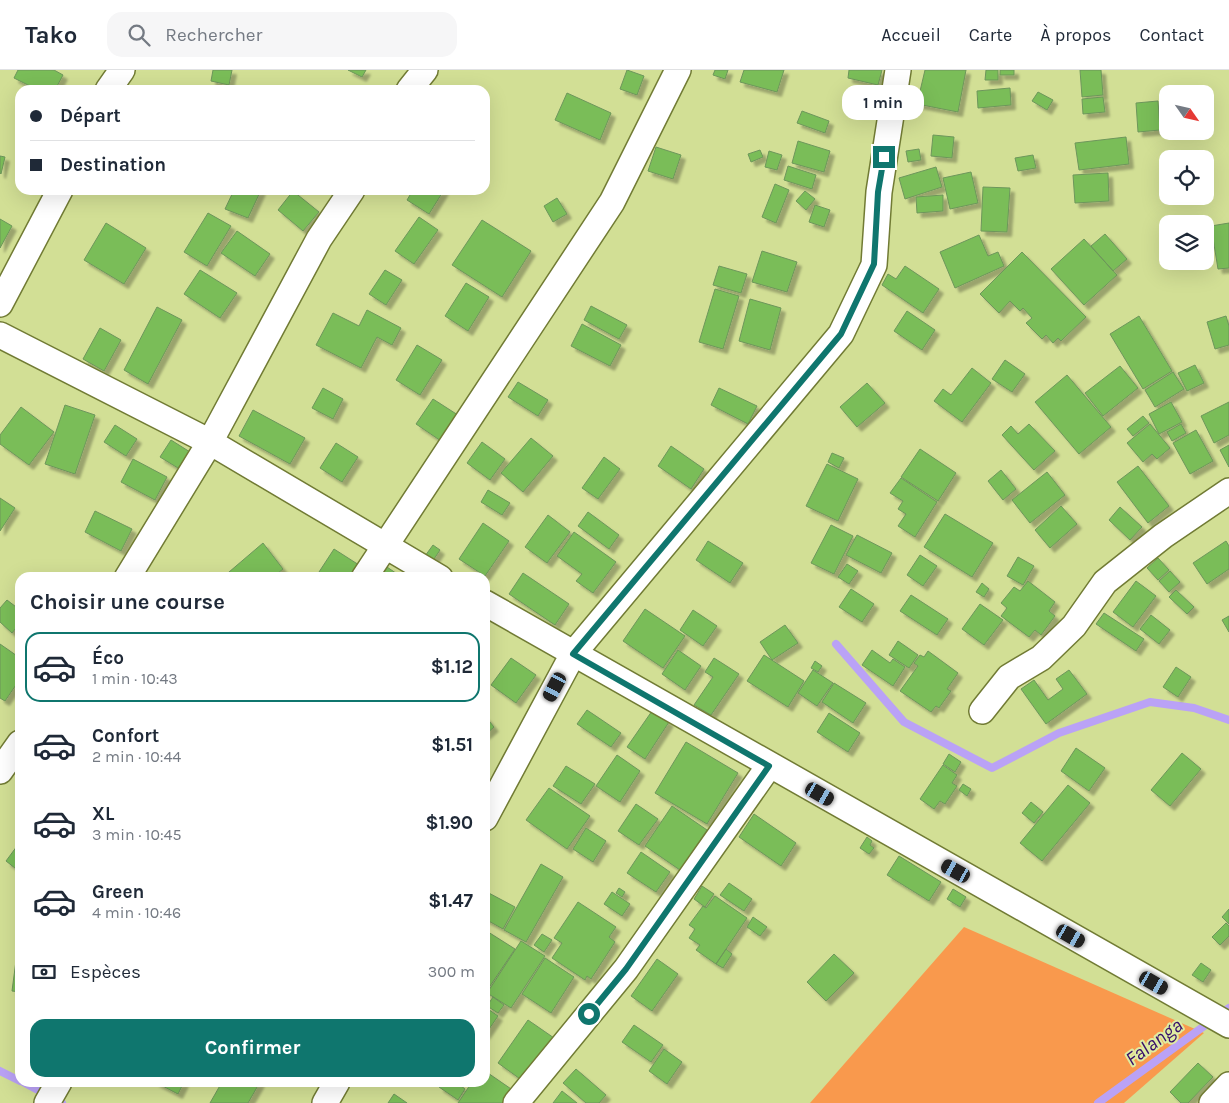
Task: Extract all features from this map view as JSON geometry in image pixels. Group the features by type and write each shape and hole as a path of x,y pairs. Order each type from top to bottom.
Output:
{"street":[{"path":"112,85 122,70"},
{"path":"413,85 425,70"},
{"path":"368,572 612,202 678,70"},
{"path":"490,809 573,654 841,334 874,264 878,192 898,70"},
{"path":"0,304 57,195"},
{"path":"131,572 210,442 319,239 349,195"},
{"path":"0,335 210,442 430,572"},
{"path":"982,710 1009,677 1041,658 1074,626 1105,582 1163,536 1229,491"},
{"path":"490,606 769,766 1229,1025"},
{"path":"0,771 15,750"},
{"path":"516,1103 626,969 769,766"},
{"path":"1212,1103 1229,1085"},
{"path":"48,1103 56,1087"},
{"path":"324,1103 334,1087"}],"shaded area":[{"path":"964,927 1204,1033 1124,1103 810,1103"}],"building":[{"path":"18,70 54,70 63,75 58,85 28,85 14,78"},
{"path":"213,70 232,70 229,85 211,81"},
{"path":"348,70 366,70 362,77"},
{"path":"627,70 644,76 637,95 620,89"},
{"path":"715,70 728,70 725,79 713,75"},
{"path":"744,70 784,70 777,92 740,82"},
{"path":"849,70 882,70 878,85 848,78"},
{"path":"925,70 966,70 958,112 917,104"},
{"path":"986,70 998,70 998,80 985,80"},
{"path":"1000,70 1014,70 1014,75 1000,75"},
{"path":"1080,70 1101,70 1103,95 1082,97"},
{"path":"1010,88 1011,105 978,108 977,91"},
{"path":"1038,92 1053,100 1047,110 1032,101"},
{"path":"567,93 611,113 600,140 555,120"},
{"path":"1103,97 1105,112 1083,114 1082,99"},
{"path":"1158,101 1159,130 1138,132 1136,103"},
{"path":"802,111 829,121 825,133 797,123"},
{"path":"933,135 954,137 952,158 931,156"},
{"path":"1126,137 1129,164 1079,170 1075,143"},
{"path":"798,141 830,151 824,172 792,163"},
{"path":"656,147 681,155 673,179 648,171"},
{"path":"919,149 921,160 908,162 906,151"},
{"path":"760,150 763,157 751,162 748,154"},
{"path":"769,151 782,155 777,170 765,167"},
{"path":"1033,155 1036,168 1018,171 1015,158"},
{"path":"0,156 5,157 1,174 0,173"},
{"path":"788,166 816,175 812,189 784,180"},
{"path":"936,167 942,187 905,199 899,178"},
{"path":"971,172 978,203 950,209 943,178"},
{"path":"1108,173 1109,201 1075,203 1073,175"},
{"path":"775,184 789,190 776,223 762,217"},
{"path":"983,187 1010,188 1007,232 981,231"},
{"path":"805,191 815,199 806,210 796,201"},
{"path":"232,195 259,195 248,218 225,209"},
{"path":"290,195 298,195 319,212 303,231 278,210"},
{"path":"410,195 441,195 429,214 407,200"},
{"path":"943,195 943,211 917,213 916,197"},
{"path":"557,198 567,214 553,222 544,206"},
{"path":"815,205 830,210 824,227 809,222"},
{"path":"208,213 231,226 207,266 184,252"},
{"path":"419,217 438,230 414,264 395,251"},
{"path":"0,219 12,226 0,248"},
{"path":"482,220 531,251 502,297 452,265"},
{"path":"106,223 146,248 124,284 84,260"},
{"path":"1229,223 1229,268 1218,269 1214,244 1214,226"},
{"path":"237,231 270,254 255,276 221,253"},
{"path":"1105,234 1127,259 1113,271 1091,246"},
{"path":"979,235 988,256 998,252 1004,266 955,288 940,252"},
{"path":"1084,239 1117,275 1084,305 1051,269"},
{"path":"762,251 797,262 787,292 752,282"},
{"path":"1022,252 1086,317 1061,341 1058,338 1053,343 1046,335 1042,339 1026,323 1032,318 1023,308 1020,311 1010,301 999,313 980,294"},
{"path":"719,266 747,274 741,293 713,285"},
{"path":"905,266 939,289 923,313 882,285 888,274 896,279"},
{"path":"200,270 237,293 220,318 184,294"},
{"path":"385,270 402,280 386,305 369,294"},
{"path":"466,283 489,297 468,331 445,316"},
{"path":"715,289 739,296 723,349 699,342"},
{"path":"750,299 781,308 770,350 739,341"},
{"path":"591,306 627,325 619,339 584,320"},
{"path":"157,307 182,320 148,384 124,370"},
{"path":"367,310 401,328 392,345 377,337 361,368 316,345 333,313 359,326"},
{"path":"907,311 935,330 922,350 894,331"},
{"path":"1139,316 1172,371 1143,389 1110,334"},
{"path":"1226,316 1229,326 1229,345 1215,349 1207,322"},
{"path":"582,324 621,345 610,366 571,346"},
{"path":"100,328 121,340 104,371 83,359"},
{"path":"417,345 442,360 420,395 396,380"},
{"path":"1005,360 1025,374 1012,392 992,379"},
{"path":"1195,365 1204,383 1187,391 1178,373"},
{"path":"1120,366 1138,388 1103,416 1085,393"},
{"path":"972,368 991,383 962,422 934,401 943,389 951,395"},
{"path":"1173,372 1184,389 1155,407 1145,390"},
{"path":"1067,375 1111,427 1079,454 1035,402"},
{"path":"518,382 548,400 538,416 508,397"},
{"path":"867,383 885,403 857,427 840,407"},
{"path":"323,388 343,399 333,419 312,408"},
{"path":"719,388 757,406 748,424 711,405"},
{"path":"433,399 461,417 444,443 416,424"},
{"path":"1171,402 1182,422 1159,434 1149,414"},
{"path":"1229,402 1229,435 1214,443 1201,416"},
{"path":"65,405 95,415 75,474 45,464"},
{"path":"21,407 54,432 29,465 0,444 0,435"},
{"path":"253,410 305,438 290,464 239,436"},
{"path":"1143,416 1149,423 1133,436 1127,429"},
{"path":"1029,424 1055,451 1034,470 1002,435 1011,426 1018,434"},
{"path":"1150,424 1170,448 1157,459 1152,454 1143,462 1127,443"},
{"path":"1181,424 1186,433 1172,441 1167,432"},
{"path":"115,425 137,439 126,456 104,442"},
{"path":"1196,430 1213,461 1190,474 1173,443"},
{"path":"531,438 553,456 523,492 501,473"},
{"path":"171,440 190,452 178,468 160,457"},
{"path":"482,442 505,459 490,480 467,463"},
{"path":"336,443 358,457 342,482 320,468"},
{"path":"1229,445 1229,467 1220,450"},
{"path":"671,446 704,469 691,489 658,466"},
{"path":"920,449 956,473 938,501 901,477"},
{"path":"832,453 844,458 839,468 828,462"},
{"path":"604,457 620,469 598,499 582,488"},
{"path":"133,459 167,477 155,500 121,482"},
{"path":"827,464 858,479 838,521 806,506"},
{"path":"1138,466 1169,506 1148,523 1117,482"},
{"path":"1001,470 1016,489 1003,500 988,481"},
{"path":"1047,472 1065,495 1030,523 1012,500"},
{"path":"901,478 937,502 915,537 898,526 906,514 898,509 903,501 890,493"},
{"path":"488,490 510,503 502,515 481,502"},
{"path":"0,498 15,508 0,531"},
{"path":"1061,506 1077,524 1050,548 1035,530"},
{"path":"1120,507 1142,527 1130,540 1109,520"},
{"path":"95,511 132,529 121,551 85,532"},
{"path":"588,512 619,535 609,549 578,526"},
{"path":"945,514 993,543 972,577 924,547"},
{"path":"548,515 570,532 547,563 525,547"},
{"path":"483,523 509,541 488,572 479,572 459,559"},
{"path":"831,525 853,536 834,574 811,563"},
{"path":"574,532 616,562 593,593 576,581 582,574 557,556"},
{"path":"857,535 892,553 881,573 846,555"},
{"path":"708,541 743,563 730,583 696,560"},
{"path":"1226,541 1229,546 1229,569 1207,584 1193,563"},
{"path":"263,543 283,569 279,572 229,572"},
{"path":"433,545 440,550 432,562 425,556"},
{"path":"334,549 359,565 355,572 319,572"},
{"path":"920,555 937,566 923,586 907,575"},
{"path":"1018,557 1034,566 1023,585 1007,576"},
{"path":"1158,558 1169,570 1158,580 1147,568"},
{"path":"847,564 858,571 849,584 838,577"},
{"path":"387,567 394,572 384,572"},
{"path":"1170,571 1180,582 1169,592 1159,581"},
{"path":"523,573 569,604 555,625 509,594"},
{"path":"1028,581 1055,602 1049,611 1055,616 1041,635 1035,630 1029,637 1001,616 1007,608 1001,603 1014,587 1020,591"},
{"path":"1136,581 1156,596 1133,627 1113,612"},
{"path":"982,583 989,589 984,597 976,592"},
{"path":"851,589 874,604 862,622 839,607"},
{"path":"1176,590 1194,607 1187,614 1169,597"},
{"path":"911,595 948,619 937,635 900,611"},
{"path":"7,600 15,606 15,629 12,633 0,622 0,608"},
{"path":"980,604 1003,620 984,645 962,629"},
{"path":"645,609 685,636 663,668 623,641"},
{"path":"693,610 717,626 703,646 680,630"},
{"path":"1104,613 1144,639 1136,651 1096,624"},
{"path":"1151,615 1170,630 1159,644 1140,629"},
{"path":"1229,616 1229,632 1222,620"},
{"path":"785,625 798,643 772,660 760,642"},
{"path":"898,641 918,655 909,668 889,655"},
{"path":"0,644 15,654 15,686 5,701 0,698"},
{"path":"678,650 701,666 685,690 662,674"},
{"path":"872,650 890,663 893,659 905,667 893,686 862,665"},
{"path":"928,651 958,673 947,689 951,691 939,708 936,706 931,712 900,691 918,666 914,663 920,655 924,657"},
{"path":"764,655 804,681 788,707 747,681"},
{"path":"511,658 536,675 516,703 491,685"},
{"path":"714,658 739,674 711,715 694,705 713,677 705,672"},
{"path":"815,661 822,666 818,672 811,668"},
{"path":"1176,667 1191,677 1178,697 1163,687"},
{"path":"813,670 833,683 817,706 798,693"},
{"path":"1069,670 1087,694 1046,724 1021,689 1034,680 1048,700 1063,689 1056,679"},
{"path":"834,683 866,703 853,723 822,702"},
{"path":"587,710 621,733 611,747 577,724"},
{"path":"652,711 669,722 645,759 627,747"},
{"path":"829,713 860,733 848,752 817,732"},
{"path":"490,722 494,727 490,731"},
{"path":"686,742 738,773 707,824 655,793"},
{"path":"1076,748 1105,768 1089,791 1061,771"},
{"path":"1182,753 1201,769 1170,806 1151,790"},
{"path":"949,754 961,762 955,772 943,764"},
{"path":"617,755 640,771 620,802 596,786"},
{"path":"943,765 957,775 952,783 957,786 945,804 940,801 934,809 920,799"},
{"path":"566,766 595,784 581,804 553,786"},
{"path":"963,784 971,789 967,796 959,790"},
{"path":"1068,785 1090,803 1042,861 1020,843"},
{"path":"549,788 590,816 567,849 526,820"},
{"path":"1031,802 1043,812 1034,823 1022,813"},
{"path":"636,804 658,819 639,845 618,831"},
{"path":"672,806 707,830 680,870 645,846"},
{"path":"754,814 796,843 781,866 739,837"},
{"path":"586,828 606,841 593,862 573,849"},
{"path":"867,837 872,841 870,845 874,848 869,854 860,848"},
{"path":"15,849 15,868 6,861"},
{"path":"641,852 670,872 656,892 627,873"},
{"path":"899,856 941,882 929,901 887,875"},
{"path":"541,864 563,877 526,942 504,930"},
{"path":"729,883 752,899 744,911 720,895"},
{"path":"702,886 714,894 705,907 694,899"},
{"path":"619,888 625,892 622,897 616,893"},
{"path":"953,889 966,897 960,907 947,899"},
{"path":"612,892 630,904 622,916 604,904"},
{"path":"490,894 515,907 503,929 490,922"},
{"path":"715,896 747,918 716,964 696,950 700,945 689,938 695,929 689,925 703,906 706,908"},
{"path":"578,902 616,927 609,937 615,942 591,979 587,976 585,980 552,958 562,943 554,938"},
{"path":"1229,909 1229,924 1222,917"},
{"path":"753,917 767,927 760,936 747,927"},
{"path":"1226,923 1229,926 1229,936 1220,945 1212,937"},
{"path":"490,933 515,949 490,986"},
{"path":"542,934 552,940 544,952 534,945"},
{"path":"521,941 545,956 511,1008 490,995 490,988"},
{"path":"726,949 732,954 723,968 716,964"},
{"path":"834,954 854,973 826,1001 807,982"},
{"path":"545,958 574,977 551,1013 522,994"},
{"path":"657,959 678,974 652,1011 631,996"},
{"path":"1201,963 1211,970 1203,982 1192,975"},
{"path":"15,968 15,991 12,991"},
{"path":"493,997 504,1005 498,1013 490,1008 490,1002"},
{"path":"490,1010 498,1016 490,1028"},
{"path":"528,1020 554,1038 523,1081 498,1063"},
{"path":"634,1025 663,1045 651,1062 622,1042"},
{"path":"664,1049 682,1062 667,1084 649,1071"},
{"path":"1198,1063 1213,1077 1188,1103 1181,1103 1170,1092"},
{"path":"576,1069 606,1095 599,1103 586,1103 563,1083"},
{"path":"490,1074 514,1091 505,1103 458,1103 469,1087 490,1087"},
{"path":"165,1087 182,1087 178,1094"},
{"path":"219,1087 257,1087 248,1103 210,1103"},
{"path":"439,1087 462,1087 465,1089 458,1100"},
{"path":"562,1091 577,1103 553,1103"},
{"path":"394,1094 407,1103 388,1103"}],"waterway":[{"path":"836,644 904,722 992,768 1059,733 1150,702 1194,708 1229,720"},
{"name":"Falanga","path":"1098,1103 1229,1008"},
{"name":"Falanga","path":"0,1071 15,1078"},
{"name":"Falanga","path":"32,1087 62,1103"}],"route":[{"path":"589,1014 626,969 769,766 573,654 841,334 874,264 878,192 884,157"}]}
